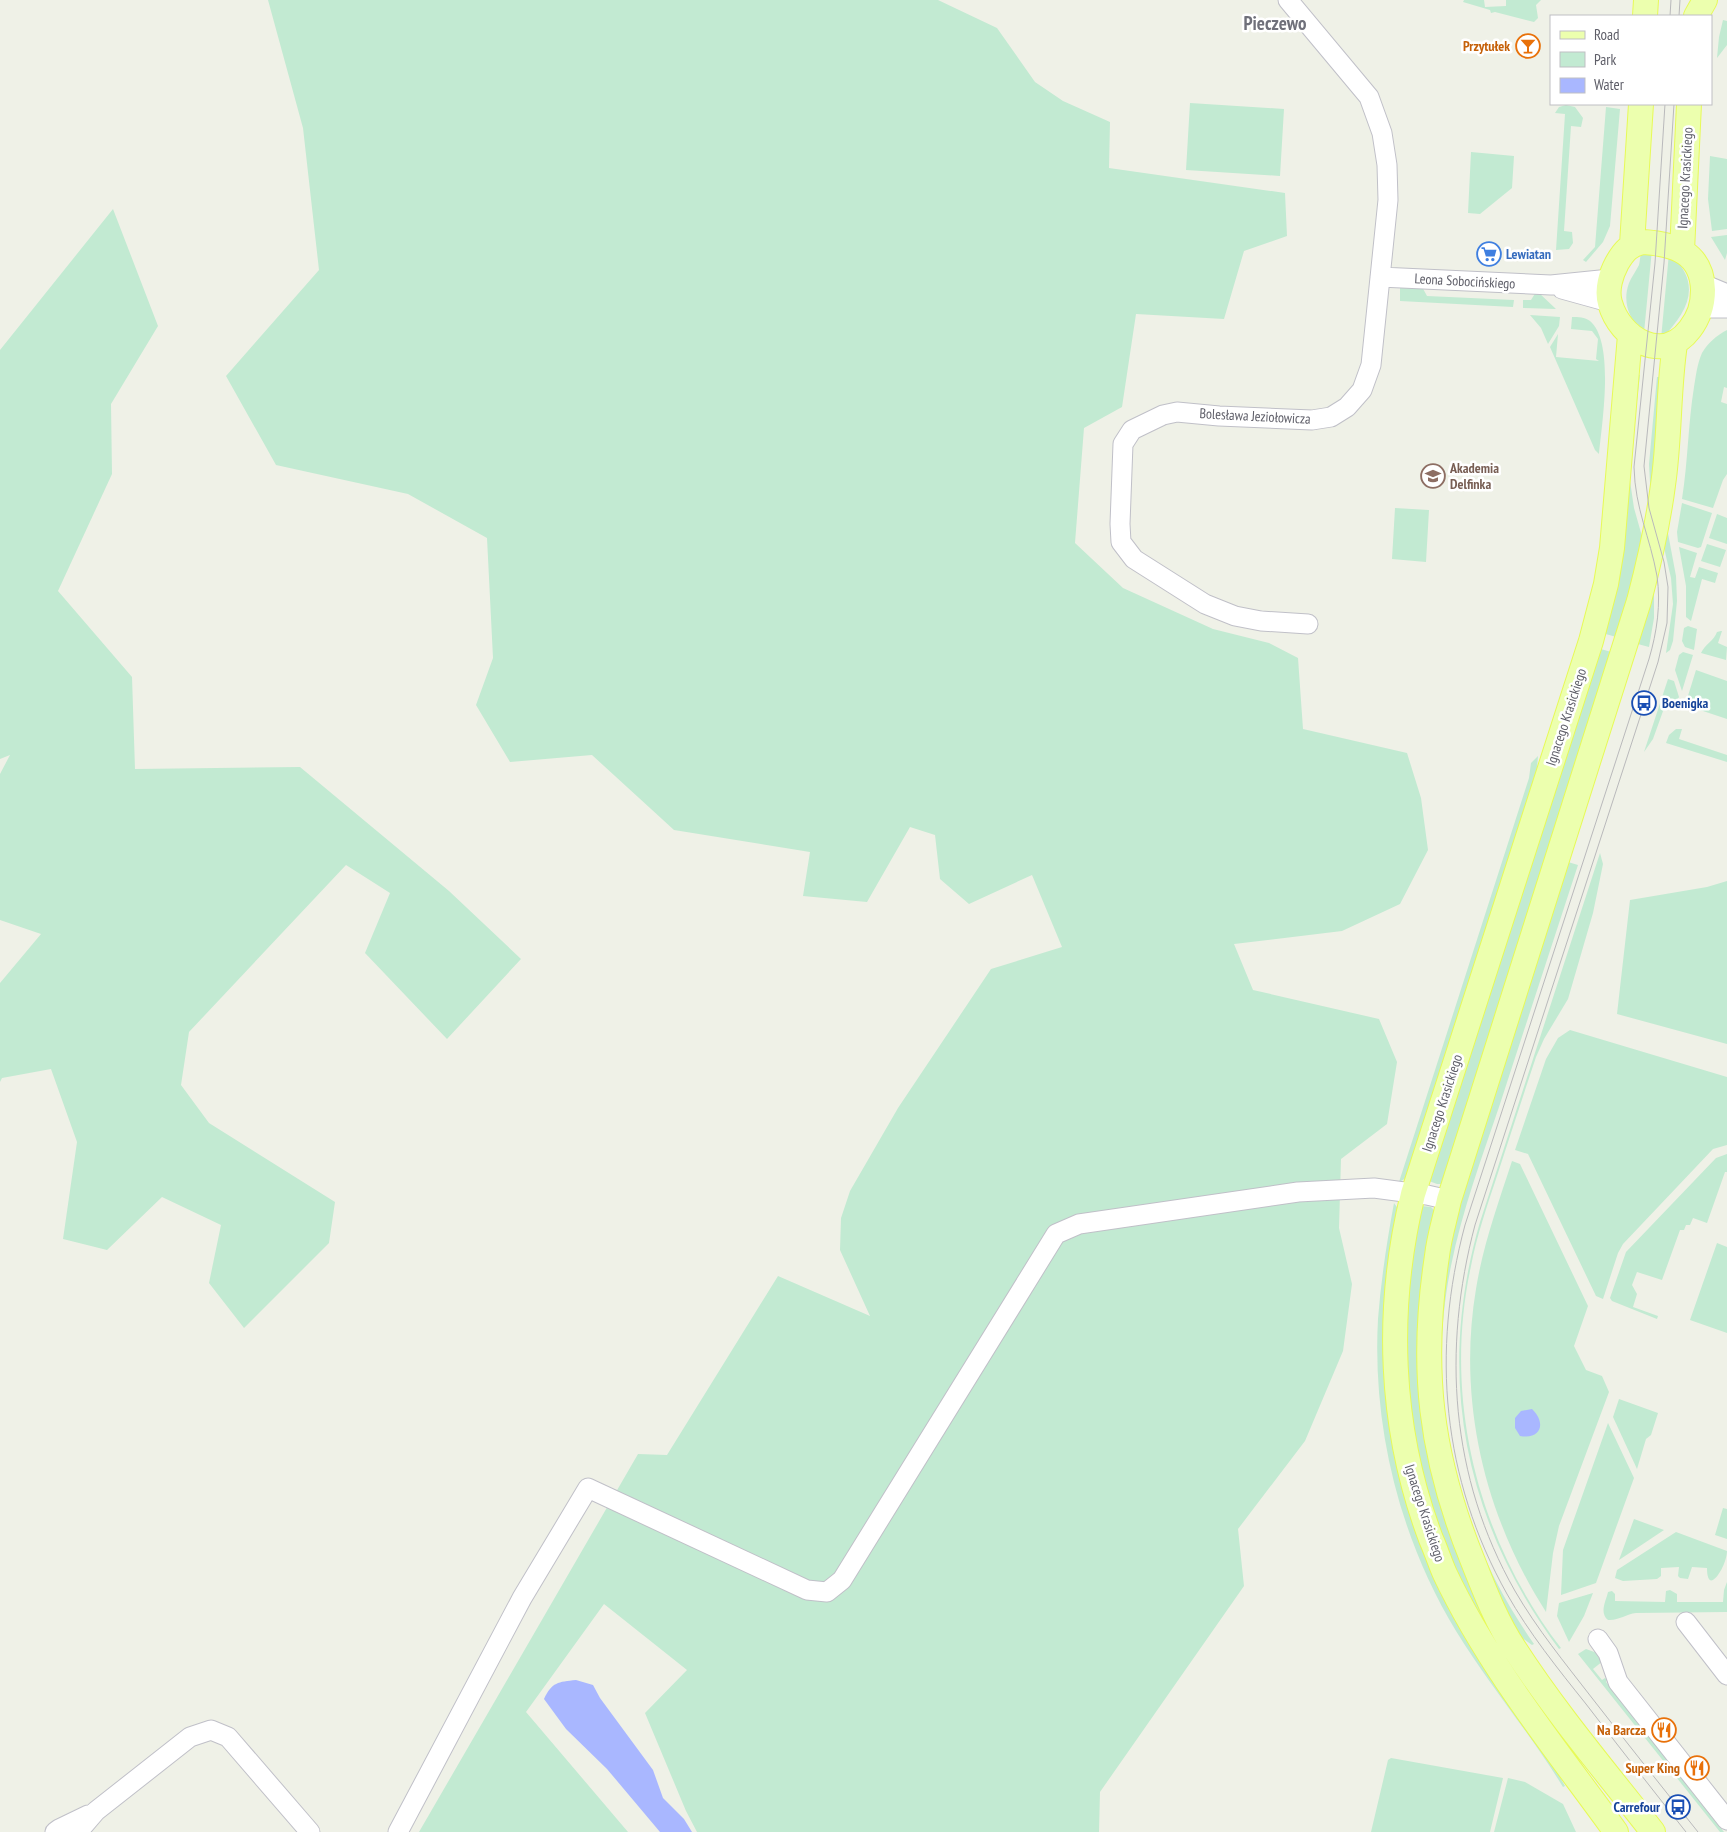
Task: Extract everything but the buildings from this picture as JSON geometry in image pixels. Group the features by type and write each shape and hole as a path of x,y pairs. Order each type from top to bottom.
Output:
{"main road":[{"path":"1645,15 1646,0"},
{"path":"1695,0 1695,15"},
{"path":"1696,15 1705,0"},
{"path":"1632,244 1643,242 1657,243 1673,247 1690,256 1697,264 1703,284 1701,308 1697,319 1687,333 1675,344 1656,347 1640,342 1630,335 1616,317 1610,290 1621,257 1632,244 1640,105"},
{"name":"Ignacego Krasickiego","path":"1682,251 1689,105"},
{"name":"Ignacego Krasickiego","path":"1616,1832 1511,1685 1477,1633 1445,1573 1421,1512 1405,1453 1396,1390 1394,1332 1399,1268 1413,1194 1591,641 1606,584 1612,548 1630,335"},
{"name":"Ignacego Krasickiego","path":"1653,1832 1549,1699 1513,1646 1485,1593 1446,1490 1434,1432 1428,1376 1429,1324 1436,1263 1449,1200 1639,601 1652,552 1663,484 1675,344"}],"street":[{"name":"Bolesława Jeziołowicza","path":"1288,0 1369,97 1382,133 1387,165 1388,200 1371,365 1362,390 1347,407 1331,417 1312,420 1177,412 1163,415 1132,430 1123,444 1120,524 1121,542 1134,559 1205,604 1235,616 1261,621 1308,624"},
{"name":"Leona Sobocińskiego","path":"1380,277 1610,290"},
{"path":"1703,284 1727,294"},
{"path":"1701,308 1727,308"},
{"path":"398,1832 522,1598 588,1488 807,1590 827,1592 842,1580 1056,1234 1079,1224 1298,1192 1374,1188 1449,1200"},
{"path":"1686,1622 1727,1675"},
{"path":"1598,1639 1608,1653 1618,1682 1727,1820"},
{"path":"78,1832 96,1811 190,1737 211,1730 228,1737 310,1832"},
{"path":"56,1832 96,1811"}],"green space":[{"path":"268,0 938,0 997,28 1035,82 1063,101 1110,122 1109,168 1285,193 1287,236 1244,251 1224,319 1136,314 1122,407 1084,428 1075,543 1123,588 1213,629 1269,643 1298,658 1303,729 1407,753 1421,798 1428,850 1400,904 1342,931 1234,944 1253,990 1379,1019 1397,1062 1387,1124 1341,1159 1339,1228 1352,1284 1343,1351 1305,1441 1238,1529 1244,1586 1100,1792 1099,1832 697,1832 686,1811 645,1713 687,1670 604,1604 526,1712 628,1832 419,1832 638,1454 667,1455 778,1276 870,1316 840,1250 841,1218 850,1191 898,1108 991,969 1062,947 1032,875 969,904 940,879 935,835 910,827 867,902 803,896 810,852 674,830 592,755 510,762 476,705 493,658 487,538 408,494 276,465 226,376 319,270 303,128"},
{"path":"1464,0 1484,0 1485,7 1506,6 1506,0 1541,0 1536,5 1538,18 1534,22 1495,12 1491,13 1490,10 1463,2"},
{"path":"1723,20 1727,21 1727,45 1717,58 1719,37"},
{"path":"1190,103 1284,109 1280,176 1186,170"},
{"path":"1566,105 1575,107 1583,118 1581,127 1571,126 1564,231 1572,232 1573,243 1569,249 1556,250 1565,114 1555,113 1559,107"},
{"path":"1606,107 1620,109 1610,226 1603,242 1586,262 1583,260 1595,247"},
{"path":"1471,152 1514,156 1512,188 1480,214 1468,213"},
{"path":"1710,156 1727,159 1727,229 1712,231 1708,199"},
{"path":"113,209 158,326 111,404 112,474 58,591 132,677 135,769 300,767 449,891 521,959 447,1039 365,953 390,893 346,865 189,1032 181,1085 209,1123 335,1202 329,1243 244,1328 209,1283 221,1225 162,1197 107,1250 63,1239 77,1142 51,1069 2,1078 0,1082 0,983 41,934 0,920 0,774 10,755 0,759 0,350"},
{"path":"1727,235 1727,253 1725,260 1711,237"},
{"path":"1652,249 1644,333 1634,322 1628,310 1626,297 1629,283 1639,265 1641,253"},
{"path":"1669,253 1680,264 1686,275 1689,286 1688,297 1679,318 1661,339"},
{"path":"1400,284 1421,285 1427,296 1514,300 1513,307 1400,301"},
{"path":"1536,292 1556,309 1523,308 1523,300 1531,300"},
{"path":"1530,315 1560,317 1559,326 1548,344 1541,328"},
{"path":"1572,317 1584,318 1590,321 1598,331 1602,346 1605,364 1605,384 1599,454 1595,450 1550,347 1558,334 1556,357 1599,361 1596,359 1598,339 1592,331 1571,329"},
{"path":"1727,330 1727,388 1724,387 1721,402 1727,404 1727,474 1713,508 1682,499 1692,401 1699,361 1709,343"},
{"path":"1634,374 1640,375 1631,454 1630,481 1634,508 1645,547 1620,638 1602,633"},
{"path":"1657,377 1664,377 1651,501 1649,464"},
{"path":"1682,503 1712,513 1701,547 1698,548 1678,542 1677,532"},
{"path":"1395,508 1429,510 1426,562 1392,559"},
{"path":"1717,514 1727,518 1727,544 1709,538"},
{"path":"1667,528 1676,576 1677,601 1673,641 1670,650 1666,653 1673,604 1671,578 1662,539"},
{"path":"1707,544 1726,550 1720,567 1701,561"},
{"path":"1679,547 1697,553 1690,577 1695,578 1699,567 1718,573 1715,583 1702,579 1691,621 1686,617 1686,586"},
{"path":"1654,588 1654,618 1649,647 1634,643"},
{"path":"1688,626 1697,629 1694,650 1685,647 1682,641 1684,628"},
{"path":"1722,631 1718,643 1727,647 1726,660 1701,653 1717,632"},
{"path":"1597,648 1615,653 1445,1184 1437,1184 1429,1181"},
{"path":"1683,652 1693,655 1682,691 1675,670 1679,655"},
{"path":"1696,670 1727,681 1727,719 1691,707 1687,699"},
{"path":"1668,679 1674,681 1679,697 1676,703 1667,700 1653,739 1644,752"},
{"path":"1676,729 1682,729 1679,739 1727,755 1727,762 1666,743 1669,735"},
{"path":"1538,756 1536,781 1408,1177 1399,1182 1529,778 1531,763"},
{"path":"1600,853 1603,864 1593,913 1568,999 1544,1039 1526,1086 1479,1232 1463,1316 1461,1367 1465,1417 1474,1467 1488,1515 1508,1562 1532,1606 1561,1648 1559,1649 1526,1600 1500,1550 1480,1498 1467,1445 1460,1391 1460,1336 1467,1279 1480,1222"},
{"path":"1568,862 1578,865 1479,1164 1451,1266 1444,1316 1442,1366 1445,1415 1453,1463 1466,1511 1484,1557 1507,1601 1534,1644 1532,1645 1518,1635 1496,1595 1451,1473 1437,1378 1448,1243"},
{"path":"1727,881 1727,1044 1617,1014 1630,900 1707,887"},
{"path":"1570,1030 1727,1077 1727,1145 1713,1149 1623,1244 1618,1253 1603,1299 1596,1296 1528,1154 1515,1150 1546,1059 1558,1038"},
{"path":"1727,1154 1727,1172 1725,1172 1707,1223 1693,1218 1690,1225 1686,1225 1684,1230 1680,1230 1662,1280 1637,1272 1632,1285 1637,1294 1633,1307 1658,1316 1657,1319 1612,1301 1610,1298 1626,1252 1716,1158"},
{"path":"1512,1161 1520,1164 1588,1306 1574,1346 1586,1370 1602,1376 1609,1392 1559,1526 1553,1553 1546,1612 1525,1575 1507,1537 1492,1498 1481,1457 1470,1373 1471,1331 1479,1273 1491,1225"},
{"path":"1394,1203 1399,1210 1393,1442 1533,1730 1565,1786 1563,1787 1456,1631 1436,1596 1419,1559 1405,1520 1385,1441 1377,1360 1381,1290"},
{"path":"1422,1206 1431,1207 1436,1212 1433,1228 1449,1526 1643,1832 1637,1832 1606,1789 1519,1678 1466,1595 1437,1529 1408,1417 1406,1285"},
{"path":"1717,1243 1727,1247 1727,1333 1690,1320"},
{"path":"1619,1399 1658,1413 1651,1435 1646,1439 1637,1469 1613,1417"},
{"path":"1608,1423 1634,1478 1596,1583 1561,1595 1563,1550"},
{"path":"1723,1508 1727,1509 1727,1539 1715,1535"},
{"path":"1634,1519 1664,1530 1619,1560"},
{"path":"1676,1532 1727,1551 1721,1571 1713,1580 1710,1580 1708,1576 1707,1568 1692,1567 1688,1579 1678,1576 1679,1567 1661,1568 1661,1576 1657,1579 1623,1581 1615,1578 1617,1570"},
{"path":"1727,1582 1727,1612 1636,1613 1612,1620 1608,1620 1604,1614 1608,1592 1612,1591 1615,1594 1615,1601 1665,1602 1666,1591 1670,1590 1677,1594 1677,1602 1723,1602"},
{"path":"1593,1593 1584,1616 1569,1642 1557,1616 1559,1603"},
{"path":"1586,1649 1597,1653 1603,1661 1593,1669 1602,1680 1605,1678 1607,1680 1606,1682 1663,1754 1688,1778 1684,1782 1724,1832 1720,1832 1578,1654"},
{"path":"1391,1758 1503,1778 1490,1832 1371,1832 1388,1760"},
{"path":"1508,1778 1525,1782 1563,1804 1576,1832 1494,1832"}],"water":[{"path":"1532,1409 1539,1419 1540,1429 1533,1435 1527,1437 1520,1436 1515,1428 1515,1418 1521,1411"},
{"path":"576,1680 593,1685 600,1698 653,1770 663,1798 684,1819 692,1832 660,1832 607,1769 566,1729 544,1699 550,1689 556,1684"}],"tram line":[{"path":"1670,15 1671,0"},
{"path":"1679,15 1680,0"},
{"path":"1665,105 1655,263 1634,467 1637,496 1657,576 1659,597 1656,628 1649,659 1465,1225 1454,1273 1448,1320 1446,1367 1449,1414 1456,1460 1468,1505 1485,1550 1507,1594 1544,1650 1686,1832"},
{"path":"1674,105 1664,263 1644,466 1649,508 1664,562 1668,587 1667,623 1658,662 1475,1225 1458,1318 1456,1365 1458,1412 1465,1458 1477,1503 1493,1548 1515,1591 1562,1659 1698,1832"}],"place":[{"name":"Przytułek","path":"1528,46"},
{"name":"Lewiatan","path":"1489,254"},
{"name":"Akademia Delfinka","path":"1433,476"},
{"name":"Boenigka","path":"1644,703"},
{"name":"Na Barcza","path":"1664,1730"},
{"name":"Super King","path":"1697,1768"},
{"name":"Carrefour","path":"1678,1807"}],"district":[{"name":"Pieczewo","path":"1275,23"}]}
